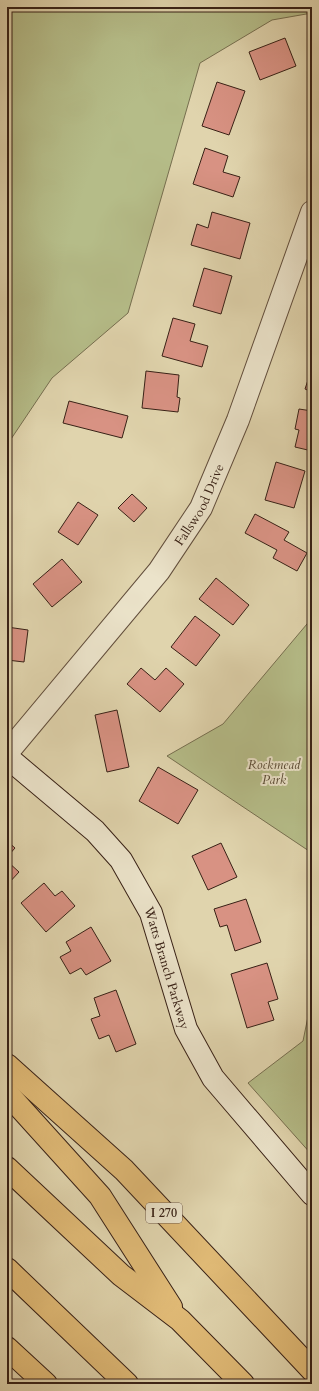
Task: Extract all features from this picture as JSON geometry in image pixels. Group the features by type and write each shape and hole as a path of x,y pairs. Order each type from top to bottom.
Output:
{"highway":[{"name":"I 270","path":"7,1065 124,1170 312,1370"},
{"path":"7,1093 100,1196 180,1320"},
{"path":"7,1168 121,1274 180,1320 243,1384"},
{"path":"7,1269 127,1384"},
{"path":"7,1348 46,1384"}],"street":[{"name":"Fallswood Drive","path":"7,753 158,571 201,508 238,420 312,212"},
{"name":"Watts Branch Parkway","path":"7,757 95,831 121,860 150,913 186,1029 213,1078 312,1194"}],"green space":[{"path":"7,7 312,7 312,13 272,20 200,63 128,313 52,378 9,442 7,441"},
{"name":"Rockmead Park","path":"312,618 312,853 167,756 223,724"},
{"path":"312,997 312,1155 248,1083 303,1041"}],"building":[{"path":"285,38 296,66 260,80 249,52"},
{"path":"217,82 245,91 229,135 202,126"},
{"path":"205,148 228,156 223,172 240,177 233,197 193,184"},
{"path":"212,212 250,223 240,259 191,245 197,224 208,228"},
{"path":"204,268 232,276 221,314 193,306"},
{"path":"173,318 195,324 190,341 208,346 202,367 162,356"},
{"path":"312,368 312,392 305,389"},
{"path":"146,371 179,375 177,397 180,398 178,412 142,408"},
{"path":"69,401 128,416 122,438 63,423"},
{"path":"299,409 312,411 312,451 295,447 299,430 295,429"},
{"path":"276,462 305,471 294,508 265,500"},
{"path":"132,494 147,508 134,522 118,508"},
{"path":"78,502 98,515 78,545 58,532"},
{"path":"255,514 289,532 284,540 307,553 297,571 273,558 277,550 245,533"},
{"path":"62,559 82,582 52,607 33,584"},
{"path":"216,578 249,605 233,625 199,599"},
{"path":"195,616 220,635 196,666 171,647"},
{"path":"7,627 28,630 24,662 7,660"},
{"path":"141,668 155,680 166,668 184,684 160,712 127,684"},
{"path":"117,710 129,767 107,772 95,715"},
{"path":"158,767 198,790 178,824 139,801"},
{"path":"7,841 15,848 7,857"},
{"path":"221,843 237,877 208,890 192,856"},
{"path":"7,861 19,872 7,885"},
{"path":"44,883 55,896 62,891 75,906 46,932 21,903"},
{"path":"246,899 261,942 235,951 227,925 220,927 214,909"},
{"path":"91,927 111,961 86,975 81,968 70,974 60,957 71,951 66,942"},
{"path":"267,963 278,999 268,1002 274,1020 247,1028 231,974"},
{"path":"116,990 136,1044 116,1052 109,1035 99,1039 91,1019 100,1016 94,998"}]}
